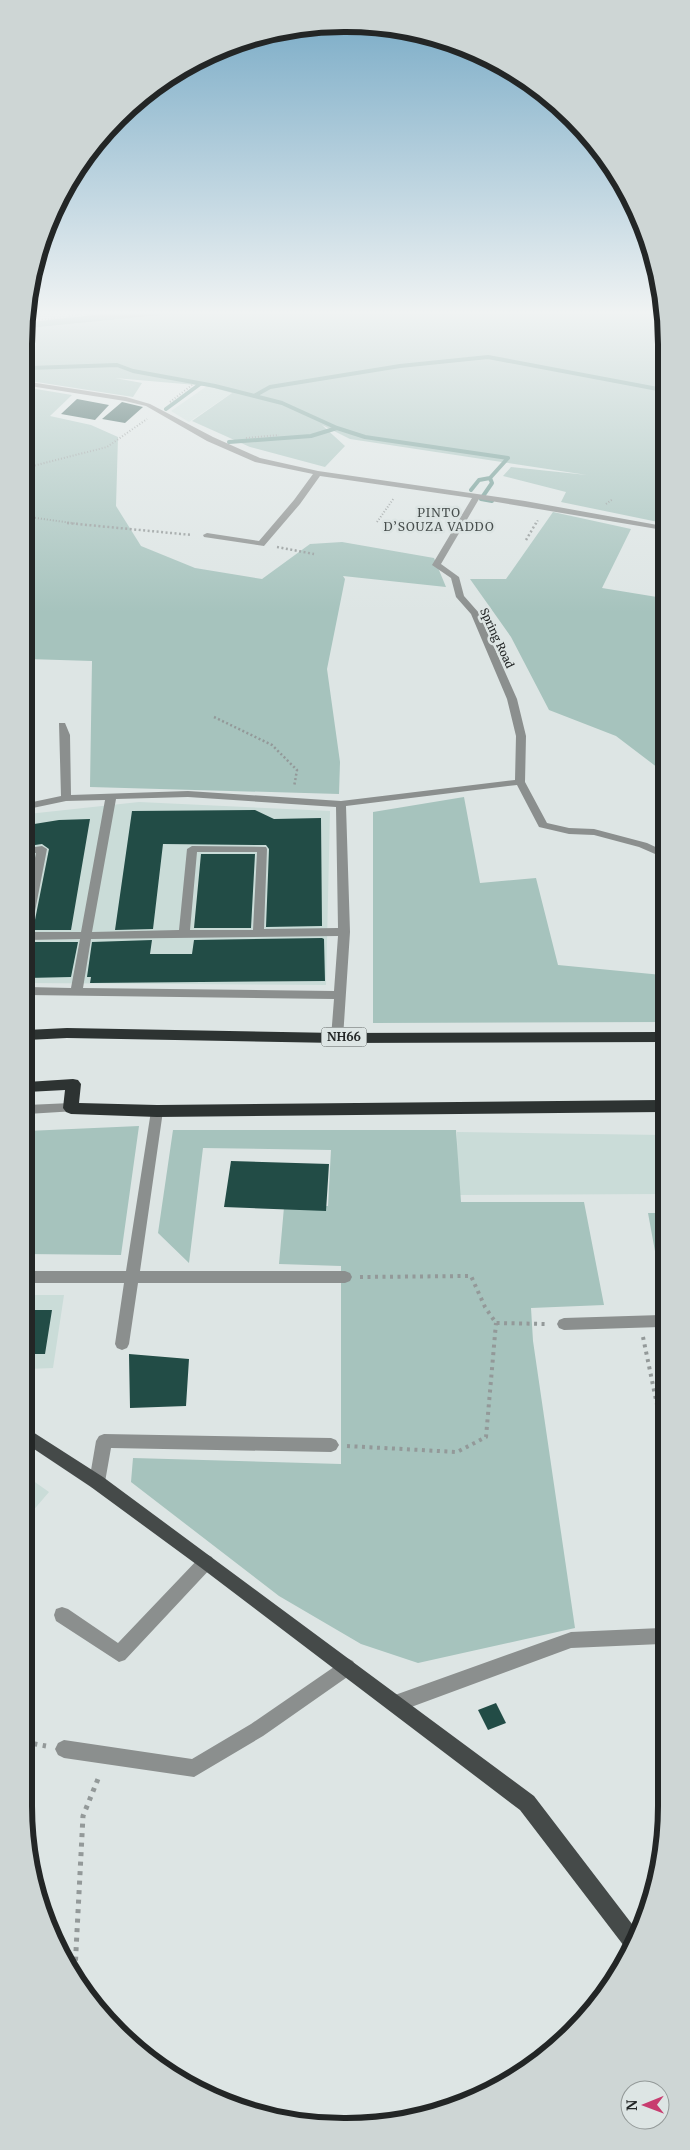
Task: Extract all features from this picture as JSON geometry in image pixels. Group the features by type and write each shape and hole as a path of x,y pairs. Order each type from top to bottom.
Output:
{"highway":[{"name":"NH66","path":"32,1035 67,1033 338,1038 658,1037"},
{"path":"32,1087 73,1084 71,1108 157,1110 658,1106"}],"main road":[{"path":"32,1439 97,1482 206,1562 527,1803 629,1936"}],"street":[{"path":"160,412 210,439 258,460 318,473 546,507 658,527"},
{"path":"207,535 261,544 297,502 318,473"},
{"name":"Spring Road","path":"474,496 436,565 455,576 460,597 475,613 512,699 521,736 520,782"},
{"path":"64,730 66,798"},
{"path":"32,805 66,798 188,794 341,804 520,782 543,825 569,831 594,832 643,845 658,852"},
{"path":"76,992 111,796"},
{"path":"338,1038 344,932 341,804"},
{"path":"32,850 42,849 32,903"},
{"path":"184,934 192,849 262,849 258,933"},
{"path":"32,936 344,932"},
{"path":"32,991 340,995"},
{"path":"32,1110 71,1108"},
{"path":"122,1344 157,1110"},
{"path":"32,1277 345,1276"},
{"path":"564,1324 658,1321"},
{"path":"97,1482 104,1441 331,1445"},
{"path":"62,1614 119,1654 206,1562"},
{"path":"396,1704 571,1640 658,1636"},
{"path":"64,1749 194,1768 257,1730 347,1667"}],"path":[{"path":"32,465 81,456 107,447 153,412"},
{"path":"377,522 403,485"},
{"path":"526,540 546,507"},
{"path":"32,517 172,534 207,535"},
{"path":"261,544 314,554"},
{"path":"214,717 272,745 297,770 296,784 284,800"},
{"path":"331,1445 457,1452 486,1437 496,1323 485,1308 471,1276 345,1276"},
{"path":"639,1322 658,1410"},
{"path":"496,1323 564,1324"},
{"path":"74,1962 83,1816 107,1755"}],"shaded area":[{"path":"32,412 54,412 50,416 91,425 118,437 116,506 141,546 195,568 262,579 310,544 342,542 434,558 446,587 343,576 345,579 327,669 340,762 339,794 90,787 92,661 32,659"},
{"path":"173,412 203,412 189,422"},
{"path":"204,412 658,412 658,522 561,502 566,492 503,476 511,467 587,475 350,439 322,425 345,446 325,467 250,447 192,421"},
{"path":"553,512 631,529 602,588 658,597 658,768 616,736 549,710 511,637 470,579 506,579"},
{"path":"464,797 480,883 536,878 558,965 658,975 658,1022 373,1023 373,812"},
{"path":"139,802 330,811 326,985 32,983 32,814"},
{"path":"139,1126 121,1255 32,1254 32,1131"},
{"path":"173,1130 456,1130 461,1202 584,1202 604,1305 531,1308 533,1341 575,1628 418,1663 361,1644 279,1596 131,1482 133,1458 341,1464 341,1266 279,1264 284,1207 328,1206 331,1150 203,1148 189,1263 158,1233"},
{"path":"457,1132 658,1135 658,1194 458,1195"},
{"path":"648,1213 658,1213 658,1268"},
{"path":"32,1295 64,1295 53,1368 32,1369"},
{"path":"32,1480 49,1492 32,1512"}],"building":[{"path":"63,412 102,412 95,420 61,414"},
{"path":"110,412 137,412 125,423 102,419"},
{"path":"255,810 274,819 321,818 322,926 266,927 269,849 266,845 163,844 153,929 115,930 132,811"},
{"path":"90,819 71,930 33,930 49,849 42,844 32,845 32,824 59,820"},
{"path":"201,854 255,854 251,928 194,928"},
{"path":"324,939 325,981 90,983 91,977 87,977 92,942 152,940 150,954 192,954 194,940"},
{"path":"32,942 78,942 71,977 32,978"},
{"path":"231,1161 329,1164 326,1211 224,1207"},
{"path":"32,1310 52,1310 45,1354 32,1354"},
{"path":"129,1354 189,1359 186,1406 130,1408"},
{"path":"496,1703 506,1723 488,1730 478,1710"}],"waterway":[{"path":"303,412 337,428"},
{"path":"229,442 311,436 337,428"},
{"path":"337,428 365,437 508,458 490,478"},
{"path":"471,490 479,480 490,478"},
{"path":"490,478 492,483 481,499 492,501"}],"district":[{"name":"PINTO D’SOUZA VADDO","path":"439,520"}]}
